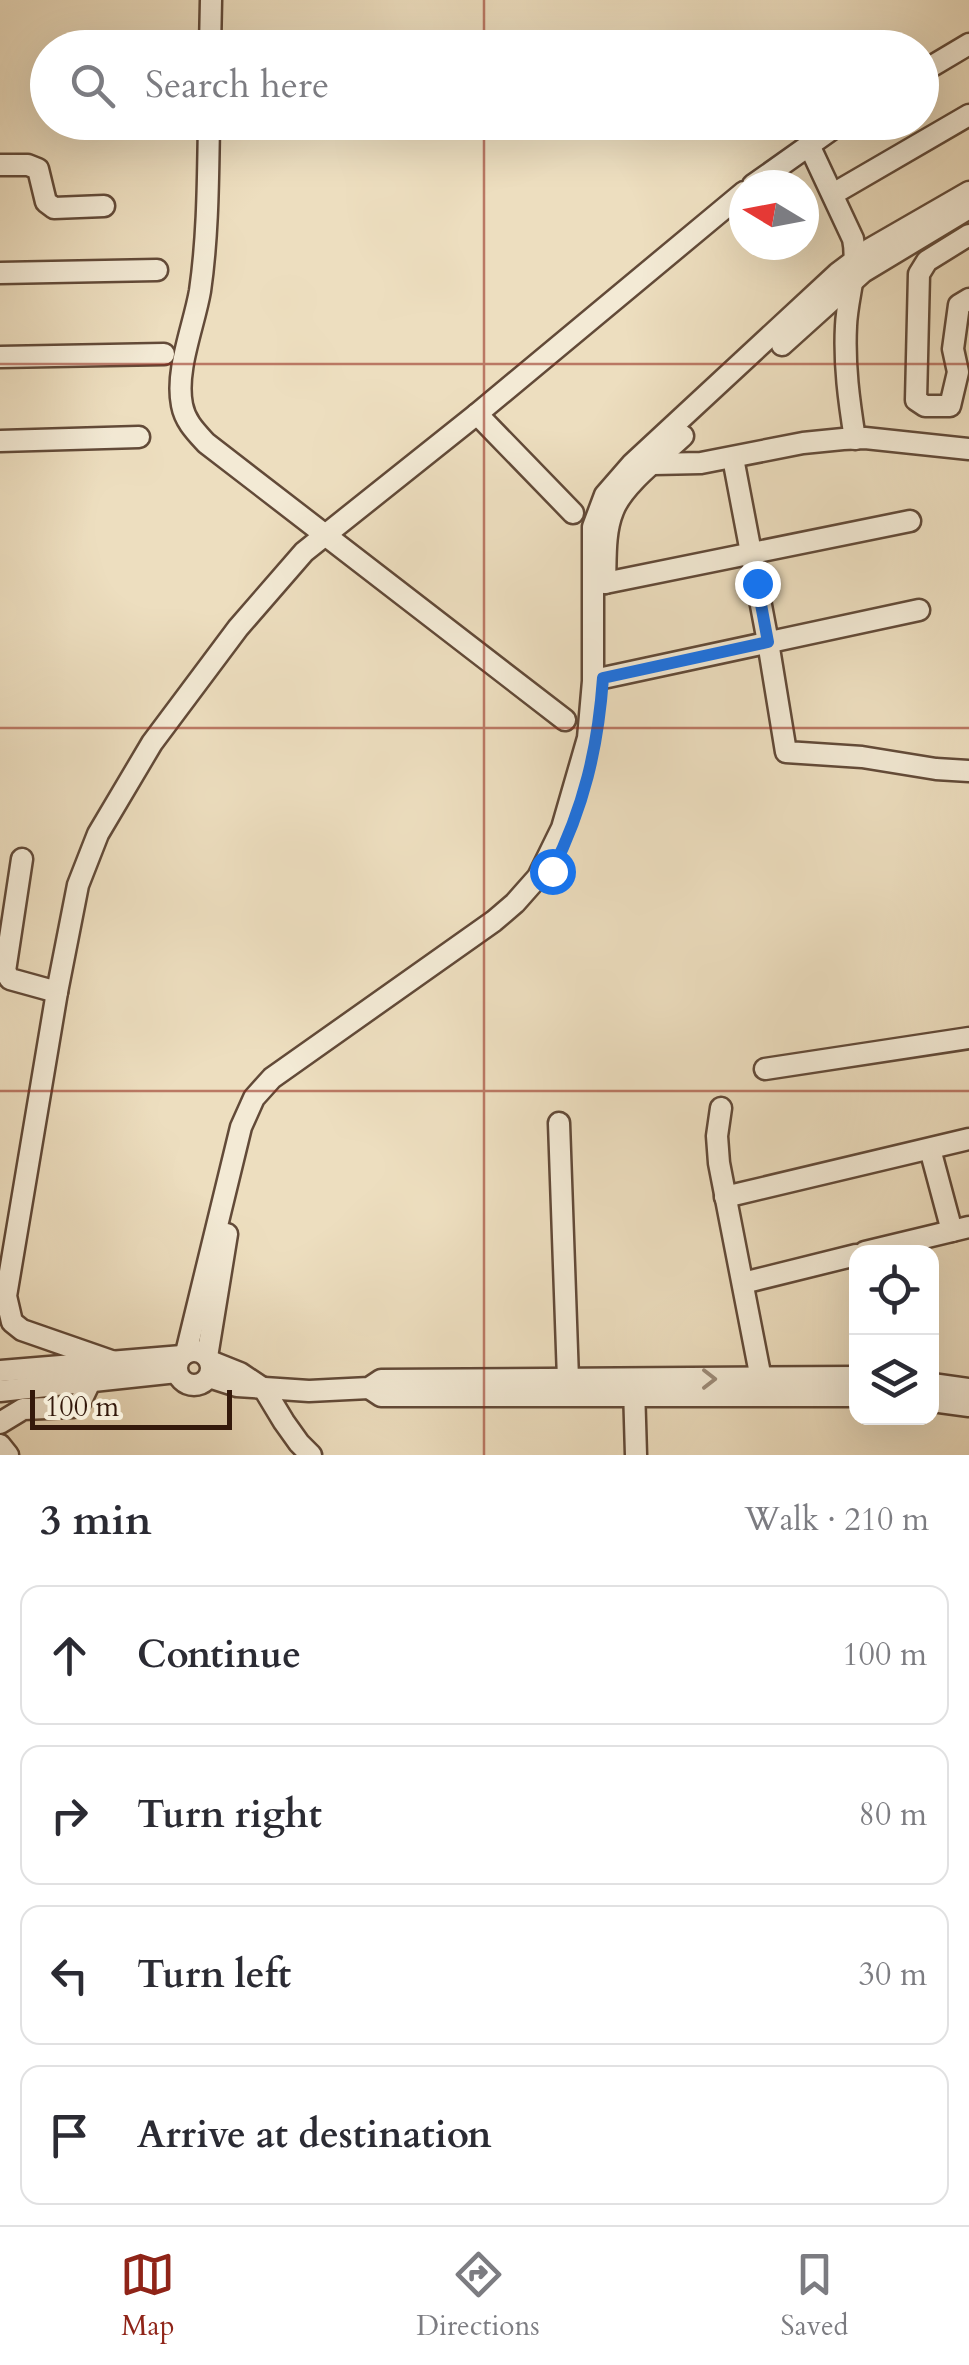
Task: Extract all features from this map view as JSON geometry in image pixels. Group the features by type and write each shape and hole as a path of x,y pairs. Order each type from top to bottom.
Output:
{"street":[{"path":"210,30 211,0"},
{"path":"939,62 969,44"},
{"path":"939,132 969,114"},
{"path":"208,140 200,292 182,378 181,401 186,417 206,442 565,720"},
{"path":"774,170 816,140"},
{"path":"833,194 925,140"},
{"path":"809,145 853,238 855,260 847,304 845,367 854,438"},
{"path":"0,165 38,169 49,206 104,206"},
{"path":"578,794 591,720 592,542 605,495 632,464 855,260 969,192"},
{"path":"310,1455 264,1389 240,1374 195,1363 117,1363 22,1330 12,1322 6,1296 78,886 98,834 152,744 238,628 304,552 729,204"},
{"path":"195,1363 241,1126 254,1098 272,1078 454,951 515,903 545,865 578,794 598,737 608,530 614,508 653,464 851,282 872,266 964,225"},
{"path":"964,225 927,261 920,274 916,400 926,406 950,406 958,372 952,350 959,304 969,299"},
{"path":"0,273 157,270"},
{"path":"0,356 164,354"},
{"path":"477,414 574,513"},
{"path":"0,441 139,437"},
{"path":"653,464 701,463 803,443 854,438 969,449"},
{"path":"734,458 786,752 969,771"},
{"path":"606,583 910,521"},
{"path":"603,678 919,610"},
{"path":"22,859 5,971 10,979 57,992"},
{"path":"764,1069 969,1038"},
{"path":"721,1108 717,1136 725,1197 762,1387"},
{"path":"559,1123 568,1379"},
{"path":"725,1197 969,1140"},
{"path":"894,1245 961,1229 930,1148"},
{"path":"743,1283 849,1257"},
{"path":"0,1372 77,1377 117,1363"},
{"path":"0,1391 195,1363"},
{"path":"0,1423 23,1409 72,1407 80,1403 77,1377"},
{"path":"762,1387 849,1378"},
{"path":"264,1389 369,1388 381,1380 568,1379 634,1387"},
{"path":"939,1385 969,1388"},
{"path":"634,1387 636,1455"},
{"path":"369,1388 381,1396 634,1387 762,1387 849,1395"},
{"path":"939,1402 969,1406"},
{"path":"0,1445 8,1455"}],"route":[{"path":"552,871 594,756 603,678 768,642 757,583"}]}
